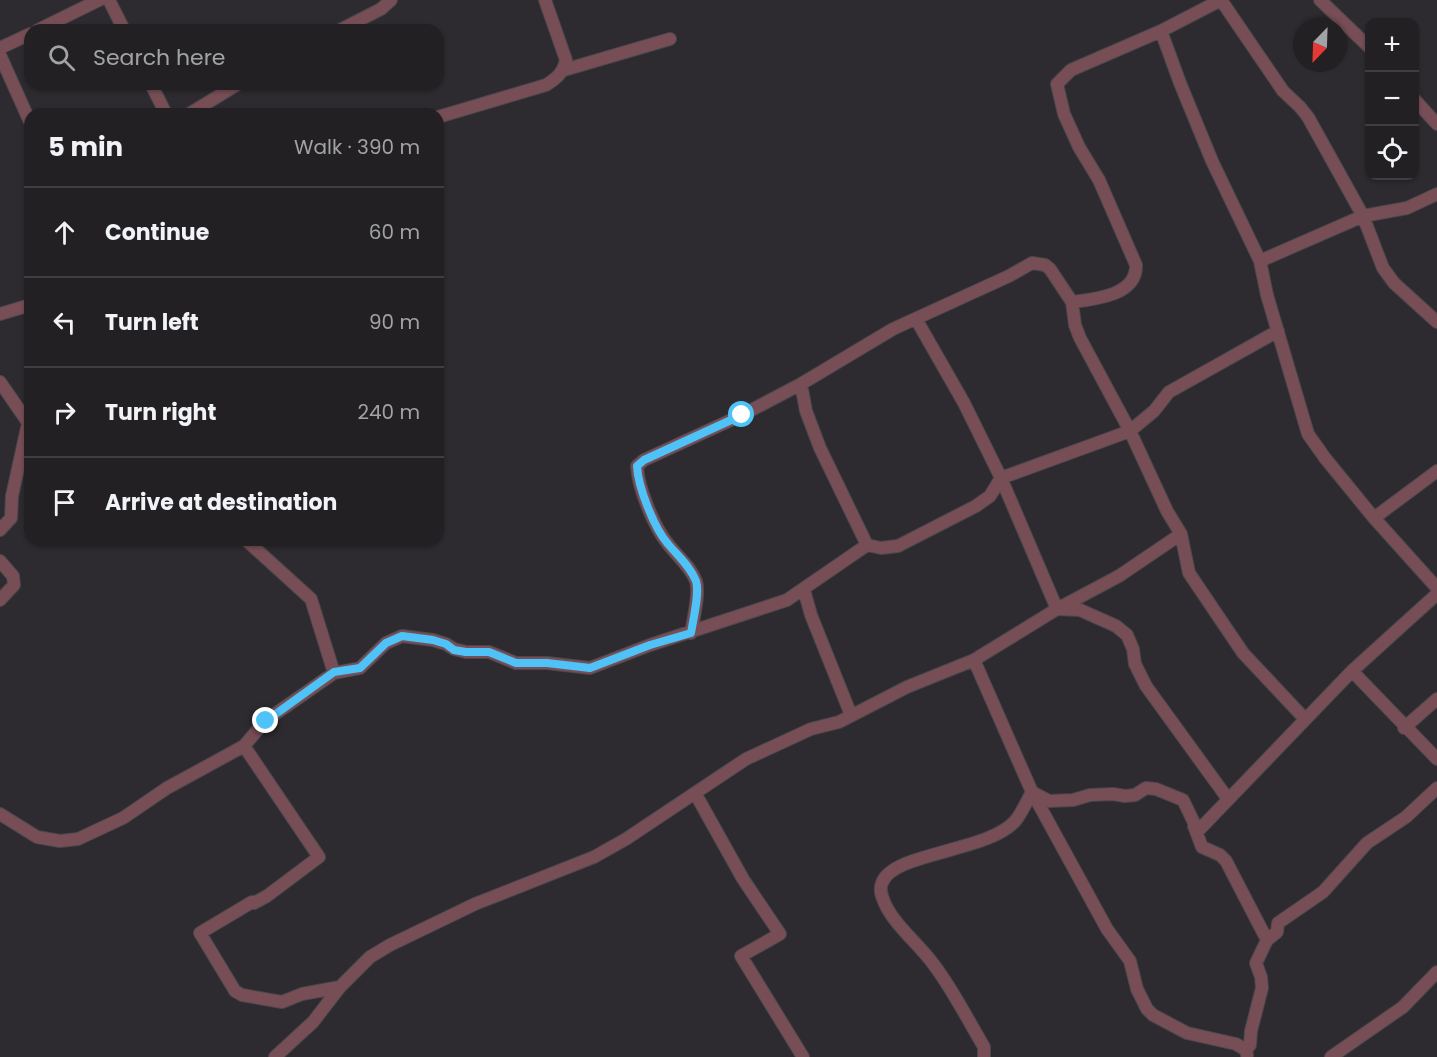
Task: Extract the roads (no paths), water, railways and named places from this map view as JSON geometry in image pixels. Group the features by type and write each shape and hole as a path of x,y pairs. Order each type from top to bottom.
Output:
{"street":[{"path":"50,24 99,0"},
{"path":"109,0 121,24"},
{"path":"352,24 381,9 390,0"},
{"path":"444,115 546,85 557,78 564,70 566,60 546,0"},
{"path":"1072,302 1113,294 1121,290 1133,280 1136,265 1099,180 1079,147 1057,92 1057,84 1071,69 1161,31 1221,0 1283,91 1308,117 1363,216 1388,276 1415,304 1437,322"},
{"path":"1320,0 1365,43"},
{"path":"1161,31 1212,161 1260,261 1267,295 1308,434 1374,518 1437,588"},
{"path":"0,48 24,37"},
{"path":"564,70 670,39"},
{"path":"0,56 24,109"},
{"path":"154,90 163,108"},
{"path":"199,108 228,90"},
{"path":"1419,104 1437,124"},
{"path":"1260,261 1363,216 1407,208 1437,194"},
{"path":"691,633 697,583 685,561 666,542 654,519 638,478 637,466 644,460 742,415 801,384 893,329 1010,276 1032,263 1045,265 1050,269 1072,302 1075,325 1080,338 1130,430 1167,511 1181,534 1189,573 1244,653 1305,719"},
{"path":"0,314 24,307"},
{"path":"916,319 964,403 1001,478 1057,609"},
{"path":"0,814 37,837 60,841 78,839 123,818 167,788 244,746 266,721 334,672 360,668 386,643 402,636 433,640 446,644 454,650 489,652 516,663 547,663 590,668 650,645 779,603 804,590 867,545 881,548 898,546 976,506 990,496 1001,478 1130,430 1154,411 1169,392 1278,331"},
{"path":"0,382 24,412"},
{"path":"801,384 806,411 820,448 867,545"},
{"path":"0,530 10,518 12,496 24,441"},
{"path":"1374,518 1437,471"},
{"path":"0,501 12,496"},
{"path":"275,1057 313,1022 340,987 370,957 390,945 475,904 594,857 626,839 746,759 811,729 839,722 907,687 974,660 1057,609 1119,576 1181,534"},
{"path":"253,546 311,599 334,672"},
{"path":"0,561 13,576 14,585 0,600"},
{"path":"804,590 811,615 851,715"},
{"path":"1032,792 1050,801 1073,800 1090,795 1135,795 1146,788 1156,789 1183,800 1198,831 1352,671 1437,594"},
{"path":"1057,609 1080,610 1116,626 1127,635 1133,648 1135,664 1146,686 1228,799"},
{"path":"974,660 1032,792 1107,929 1130,961 1137,989 1147,1009 1153,1016 1187,1033 1236,1044 1246,1053 1250,1045 1251,1031 1262,988 1256,963 1267,940 1277,932 1278,923 1323,892 1367,843 1407,817 1437,788"},
{"path":"1352,671 1404,728 1437,759"},
{"path":"1404,728 1437,699"},
{"path":"244,746 319,856 267,896 252,902 200,933 235,991 242,995 282,1002 302,994 340,987"},
{"path":"994,1057 984,1052 933,963 886,906 880,893 881,884 884,877 905,864 976,844 1005,828 1016,821 1032,792"},
{"path":"695,793 743,879 780,934 741,956 803,1057"},
{"path":"1183,800 1202,847 1220,855 1226,861 1267,940"},
{"path":"1331,1057 1403,1006 1437,972"}]}
